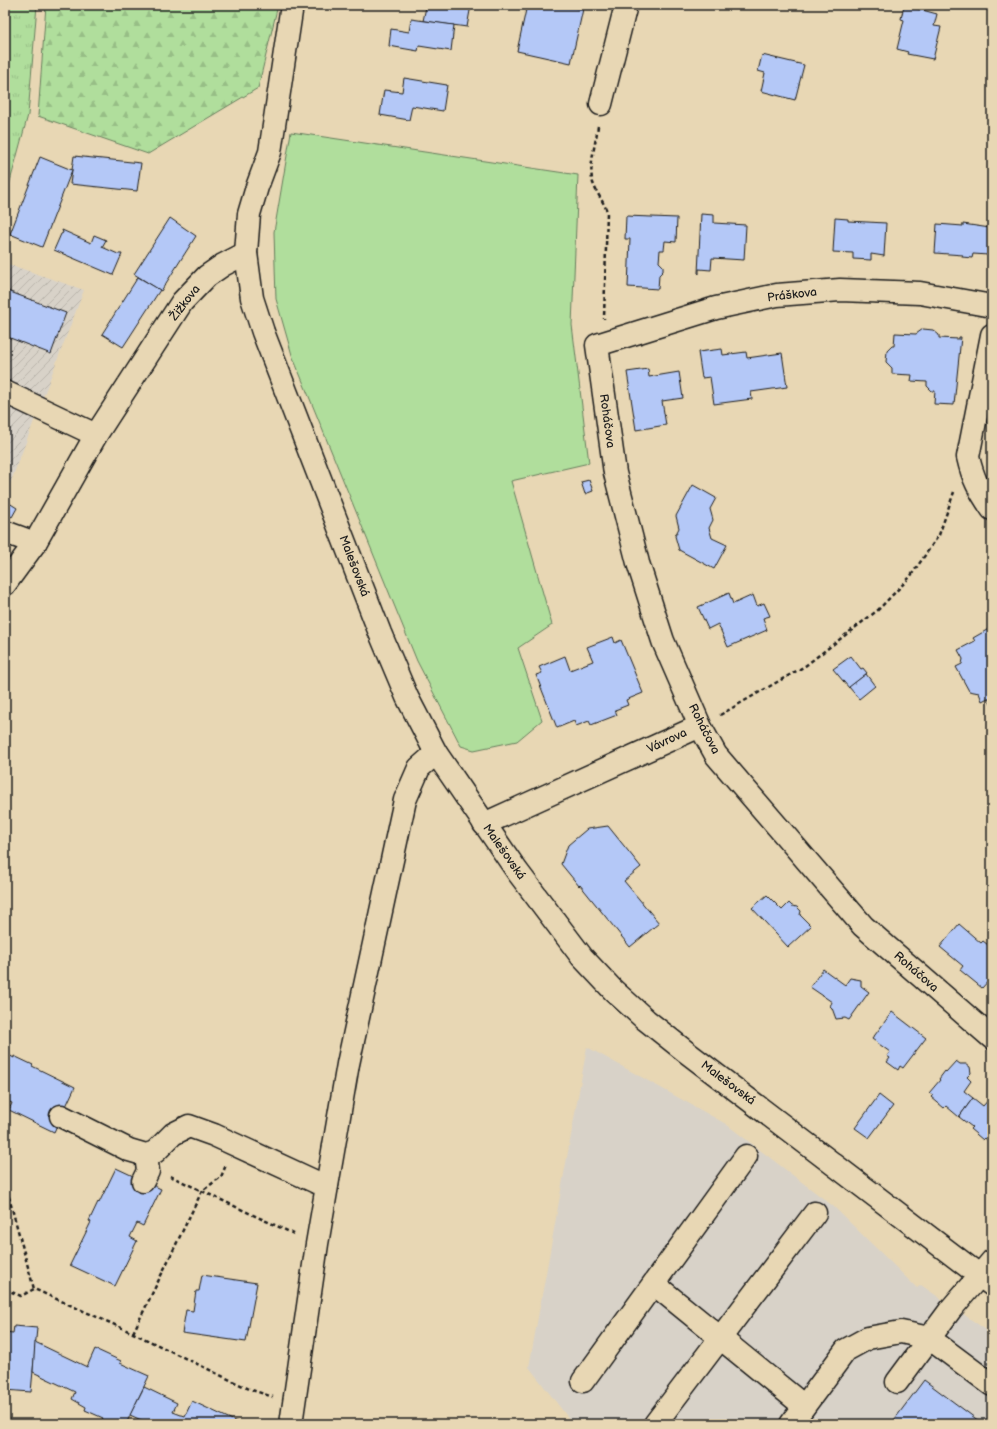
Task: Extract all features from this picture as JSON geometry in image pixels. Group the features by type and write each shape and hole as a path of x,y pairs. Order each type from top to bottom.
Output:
{"street":[{"path":"246,253 249,214 270,152 292,5"},
{"path":"601,104 626,5"},
{"name":"Žižkova","path":"5,584 35,543 96,435 182,302 206,276 246,253"},
{"name":"Malešovská","path":"246,253 252,298 263,332 380,633 407,697 436,753 521,877 582,957 613,990 646,1020 988,1273"},
{"name":"Práškova","path":"597,345 716,308 777,295 840,290 920,293 992,306"},
{"path":"992,335 968,457 973,477 980,492 992,509"},
{"name":"Roháčova","path":"597,345 615,474 638,563 663,641 700,726 716,755 863,926 992,1038"},
{"path":"5,392 96,435"},
{"path":"5,532 35,543"},
{"name":"Vávrova","path":"484,824 700,726"},
{"path":"293,1414 317,1244 348,1064 405,800 419,768 436,753"},
{"path":"61,1116 129,1150 146,1169 155,1152 173,1134 189,1126 214,1135 316,1182 327,1184"},
{"path":"583,1381 746,1156"},
{"path":"655,1424 815,1212"},
{"path":"897,1382 929,1338 988,1273"},
{"path":"654,1284 804,1406"},
{"path":"791,1424 846,1350 868,1338 901,1332 929,1338 992,1385"}],"path":[{"path":"597,345 604,320 607,211 593,183 592,172 601,104"},
{"name":"Vávrova","path":"700,726 805,666 878,610 910,577 939,534 955,490"},
{"path":"133,1333 202,1191 221,1177 234,1144"},
{"path":"146,1169 163,1173 317,1244"},
{"path":"5,1183 34,1289"},
{"path":"5,1289 20,1296 34,1289"},
{"path":"34,1289 133,1333 249,1389 293,1414"}],"shaded area":[{"path":"5,263 84,290 5,497"},
{"path":"587,1047 726,1124 833,1206 917,1288 921,1285 992,1334 992,1424 573,1424 529,1367"}],"green space":[{"path":"5,5 37,5 28,115 5,200"},
{"path":"46,5 278,5 258,88 148,154 38,116"},
{"path":"291,132 578,175 572,325 589,463 511,481 552,625 518,648 542,720 517,741 474,750 461,746 417,661 292,355 276,299 274,232"}],"building":[{"path":"413,5 471,5 467,27 423,21 426,7"},
{"path":"527,5 563,5 583,9 571,63 517,51"},
{"path":"904,5 937,14 934,26 941,27 933,59 907,54 908,52 897,49 904,20 901,19"},
{"path":"411,19 454,25 451,51 419,46 418,51 389,46 391,29 409,32"},
{"path":"762,55 804,65 795,100 761,91 765,73 758,71"},
{"path":"404,78 447,85 443,111 412,106 409,120 380,115 384,90 402,92"},
{"path":"74,156 141,163 137,191 70,184"},
{"path":"40,157 72,170 42,247 10,234"},
{"path":"701,214 714,215 714,223 746,225 744,260 712,258 711,270 699,269 699,274 698,273"},
{"path":"626,216 677,218 676,242 665,241 664,250 660,250 659,262 663,266 663,271 659,275 658,289 628,287 630,239 625,239"},
{"path":"170,218 196,236 161,291 134,274"},
{"path":"835,218 848,219 848,221 886,223 884,256 871,254 871,260 853,259 853,253 833,252"},
{"path":"937,224 963,226 963,224 990,228 988,255 973,254 972,258 962,257 963,255 935,253"},
{"path":"62,230 91,243 94,235 106,240 102,247 118,254 122,254 113,275 54,250 61,234 63,233"},
{"path":"138,277 160,290 123,347 102,334"},
{"path":"5,290 66,313 51,354 5,336"},
{"path":"923,329 933,330 939,335 939,338 959,339 959,337 961,337 954,405 934,404 935,391 932,391 927,386 927,382 911,381 912,375 892,374 892,368 886,362 887,351 894,346 895,333 916,334"},
{"path":"722,349 723,355 746,352 747,358 782,353 787,387 751,392 752,399 714,404 710,377 702,378 698,352"},
{"path":"648,369 649,377 679,372 683,398 662,401 666,425 636,430 627,372"},
{"path":"589,480 593,491 585,494 581,482"},
{"path":"693,485 716,498 710,509 713,520 709,528 712,538 727,545 714,569 679,550 675,536 679,528 676,516"},
{"path":"6,501 17,508 12,517 5,513"},
{"path":"729,593 733,604 753,595 757,606 764,603 770,616 763,618 767,630 728,647 718,624 708,629 698,607"},
{"path":"992,627 992,706 988,698 982,701 979,693 969,691 956,667 962,664 963,659 958,650 975,641 973,638"},
{"path":"613,637 615,643 621,640 643,693 626,700 628,705 615,710 617,715 591,725 589,721 576,726 574,721 557,728 536,675 542,673 539,667 565,656 570,670 593,661 587,647"},
{"path":"851,656 861,669 863,668 867,673 849,688 833,669"},
{"path":"866,674 875,686 859,699 849,687"},
{"path":"608,826 641,867 624,881 659,923 630,947 561,864 568,845 587,829"},
{"path":"767,895 782,910 789,903 792,906 797,907 801,911 800,915 811,926 788,947 752,908"},
{"path":"959,924 981,943 983,941 992,948 992,980 990,979 982,988 960,970 963,966 940,947"},
{"path":"823,969 845,985 850,978 861,980 861,986 869,992 849,1020 845,1018 836,1019 830,1006 832,1002 810,987"},
{"path":"892,1012 926,1038 903,1068 900,1066 898,1070 887,1062 890,1058 887,1056 890,1052 872,1039"},
{"path":"5,1053 33,1065 32,1066 75,1087 54,1132 9,1110 12,1103 5,1100"},
{"path":"956,1061 970,1067 971,1073 967,1077 971,1081 964,1091 973,1098 959,1117 946,1106 944,1108 931,1097 933,1095 929,1093 940,1080 939,1079 945,1071 946,1072"},
{"path":"879,1095 893,1106 869,1138 855,1128"},
{"path":"991,1097 992,1136 988,1141 985,1138 983,1140 970,1129 972,1127 959,1117 973,1098 983,1106"},
{"path":"116,1168 161,1189 143,1226 137,1223 130,1237 137,1241 115,1286 70,1265 91,1222 89,1221 98,1202 99,1203"},
{"path":"202,1275 257,1283 246,1342 182,1333 186,1310 193,1311 196,1291 199,1291"},
{"path":"14,1326 37,1328 31,1392 5,1390 5,1332 13,1333"},
{"path":"35,1342 87,1367 95,1349 121,1361 120,1363 149,1376 126,1424 100,1424 103,1418 85,1410 86,1407 72,1399 75,1392 33,1372"},
{"path":"924,1380 983,1424 891,1424"},
{"path":"144,1387 177,1403 173,1412 185,1416 192,1401 241,1424 150,1424 130,1415"}]}
